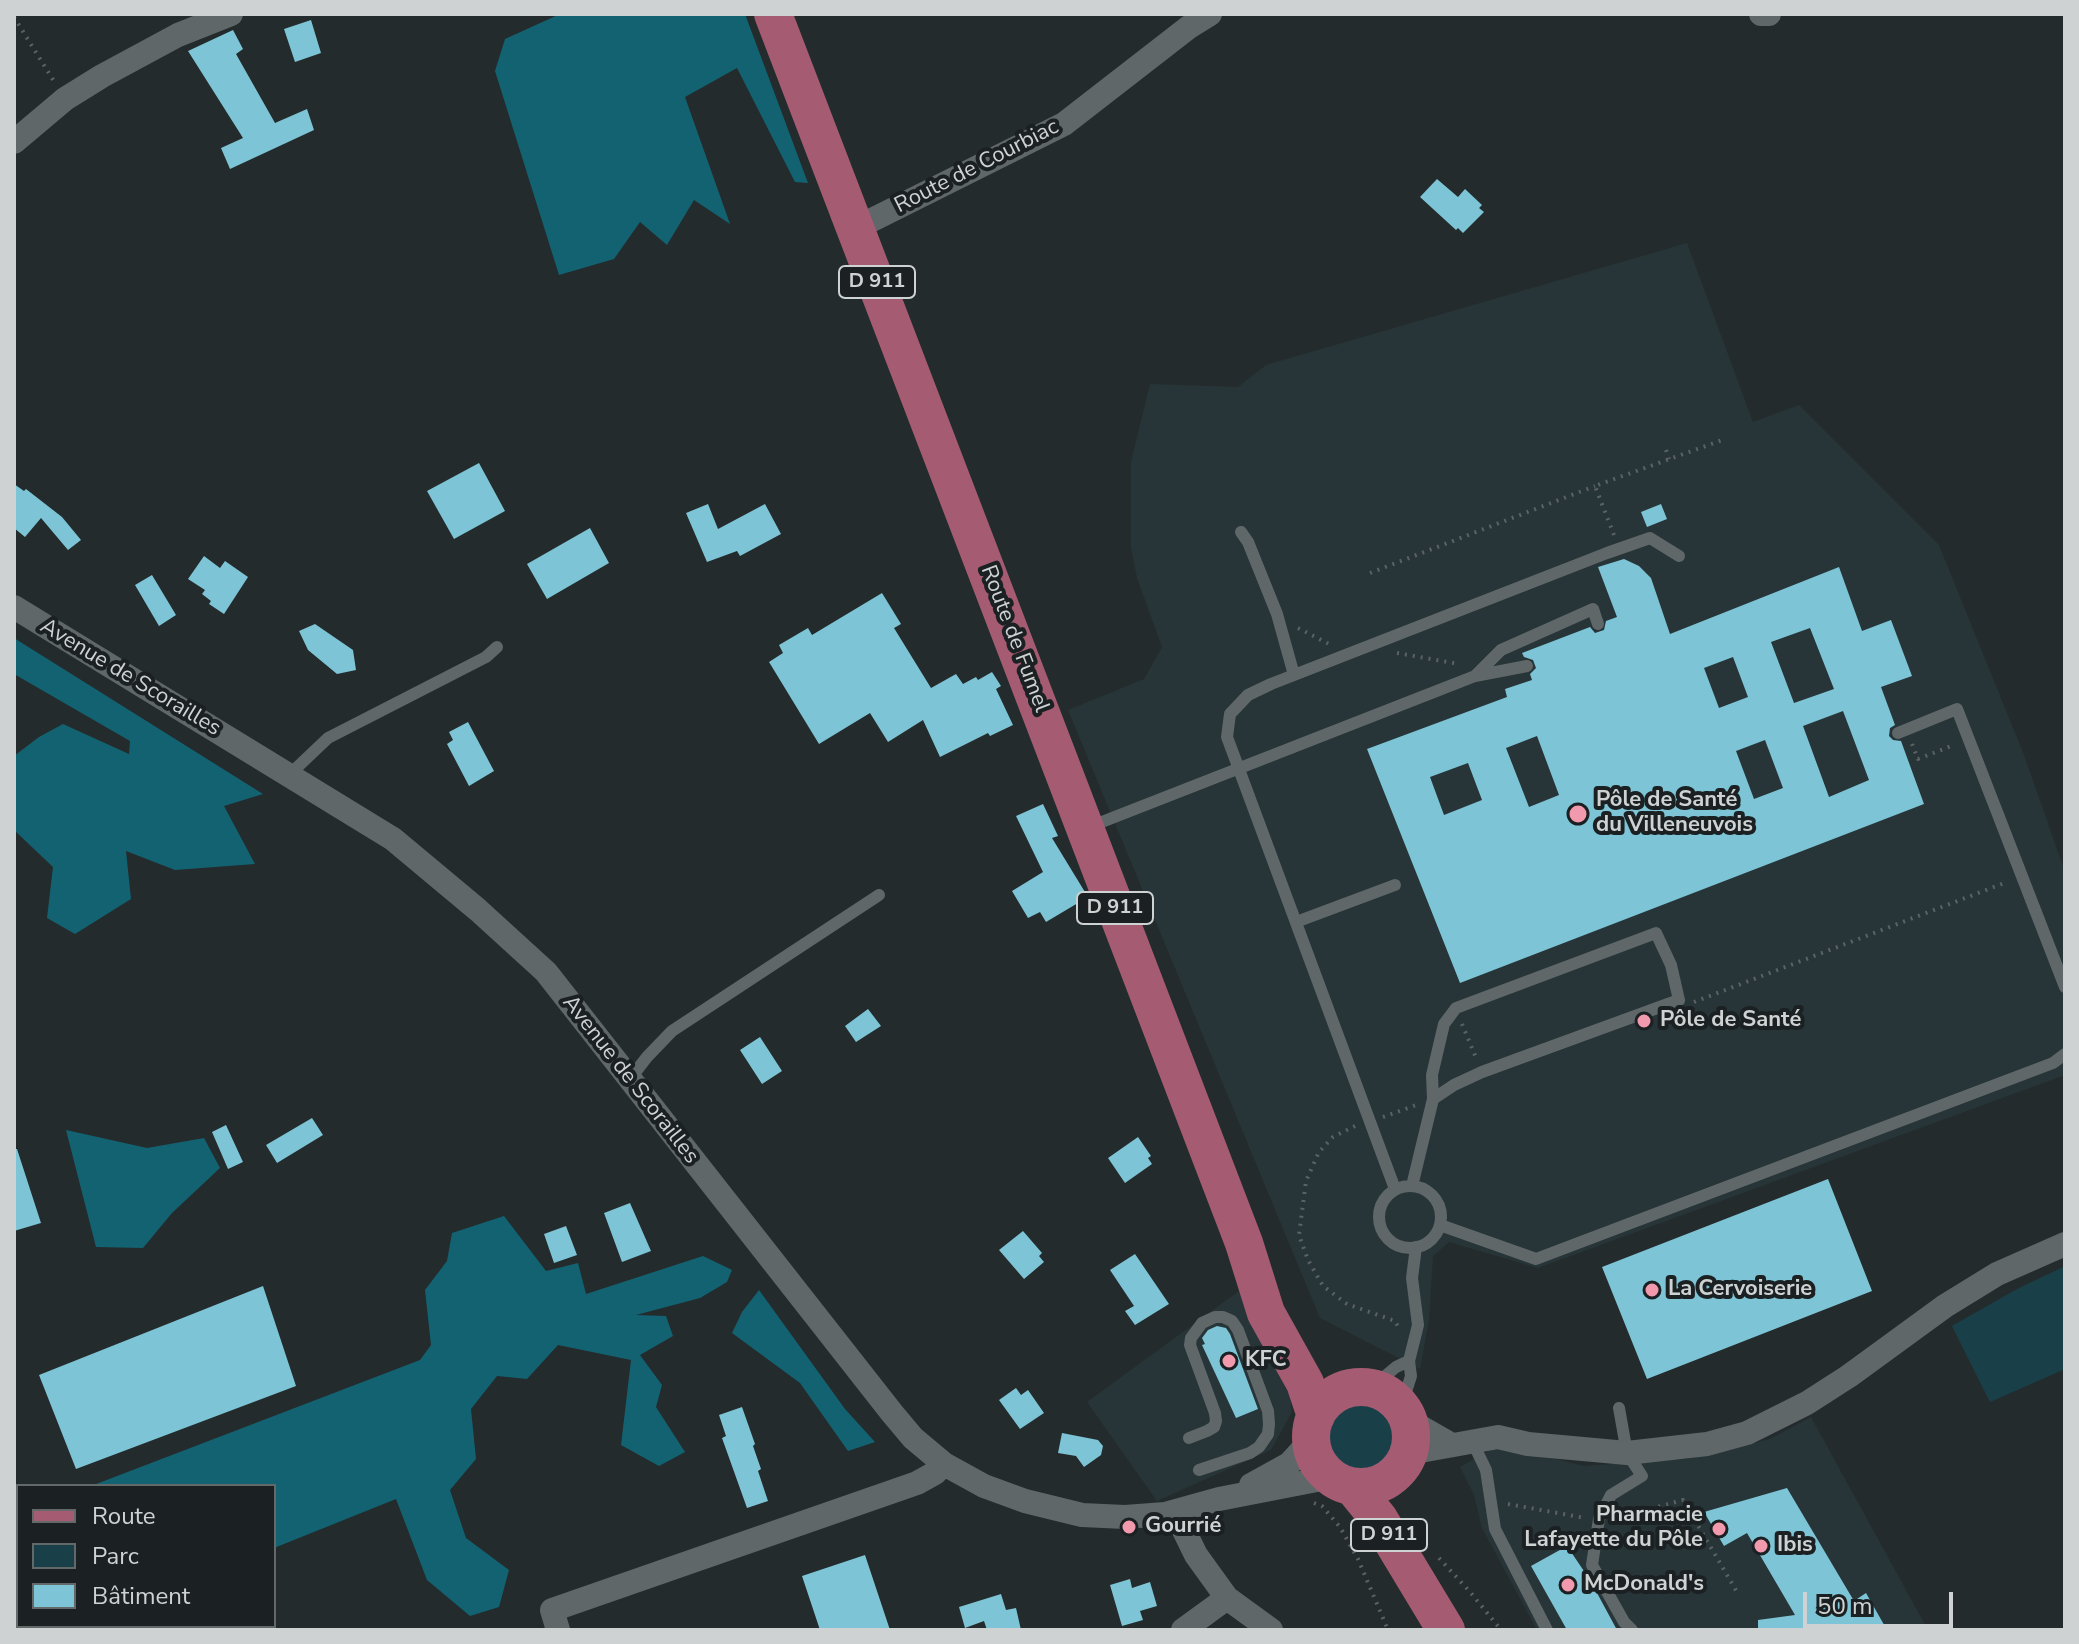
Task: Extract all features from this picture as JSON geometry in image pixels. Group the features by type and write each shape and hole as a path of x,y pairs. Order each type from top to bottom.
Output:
{"main road":[{"name":"Route de Fumel","path":"773,14 1086,828 1266,1313 1305,1383 1314,1428"},
{"name":"Route de Fumel","path":"1250,1265 1325,1366 1391,1414"},
{"path":"1339,1392 1391,1414 1376,1485 1342,1482 1316,1458 1314,1428 1325,1402 1339,1392"},
{"name":"D 911","path":"1391,1414 1399,1512 1415,1570"},
{"name":"D 911","path":"1342,1482 1379,1519 1415,1570 1446,1630"}],"street":[{"path":"14,142 65,99 178,35 231,14"},
{"name":"Route de Courbiac","path":"856,228 1064,124 1210,14"},
{"path":"1761,14 1769,14"},
{"name":"Avenue de Scorailles","path":"14,607 393,839 546,972 892,1413 913,1438 944,1464 984,1486 1025,1501 1082,1515 1125,1517 1175,1512 1219,1499 1266,1478 1289,1464 1314,1428"},
{"path":"1391,1414 1462,1444 1498,1437 1528,1444 1627,1453 1707,1444 1747,1433 1807,1403 1945,1306 1997,1274 2065,1244"},
{"path":"1391,1414 1462,1444"},
{"path":"558,1630 552,1610 917,1483 944,1464"},
{"name":"Avenue de Scorailles","path":"1219,1499 1342,1482"},
{"path":"1175,1512 1196,1555 1227,1598 1271,1630"},
{"path":"1183,1630 1227,1598"}],"lane":[{"path":"1241,532 1277,614 1294,675"},
{"path":"1395,1189 1238,769 1227,737 1230,714 1248,695 1294,675 1650,538 1679,556"},
{"path":"1475,676 1501,650 1593,609 1598,624"},
{"path":"289,775 328,738 486,657 497,647"},
{"path":"1086,828 1475,676 1527,666"},
{"path":"1903,731 1957,709 2065,987"},
{"path":"1296,922 1395,885"},
{"path":"630,1079 672,1031 879,895"},
{"path":"1412,1186 1433,1099 1432,1075 1444,1024 1456,1008 1656,933 1671,965 1679,1000 1482,1072 1433,1099"},
{"path":"1440,1225 1536,1259 2053,1063 2065,1054"},
{"path":"1412,1186 1429,1192 1439,1207 1440,1225 1431,1239 1416,1247 1397,1245 1379,1222 1382,1203 1395,1189 1412,1186"},
{"path":"1391,1414 1418,1325 1412,1278 1416,1247"},
{"path":"1189,1438 1214,1427 1216,1421 1190,1345 1191,1338 1202,1323 1223,1317 1232,1321 1238,1330 1268,1411 1268,1434 1259,1447 1250,1453 1199,1470"},
{"path":"1391,1414 1411,1376 1409,1361"},
{"path":"1619,1408 1627,1453 1642,1476 1611,1495 1599,1519 1592,1565 1624,1622 1632,1630"},
{"path":"1462,1444 1486,1470 1495,1529 1547,1630"}],"path":[{"path":"14,17 65,99"},
{"path":"1370,573 1474,530 1725,439"},
{"path":"1666,450 1669,459"},
{"path":"1595,486 1618,545"},
{"path":"1903,731 1918,759 1959,743"},
{"path":"1692,1002 2011,881"},
{"path":"1456,1008 1482,1072"},
{"path":"1391,1414 1401,1331 1395,1321 1347,1304 1323,1286 1308,1260 1299,1235 1306,1181 1319,1152 1333,1137 1433,1099"},
{"path":"1490,1499 1577,1518 1629,1521 1650,1509 1683,1500 1737,1592"},
{"path":"1415,1570 1435,1555 1501,1630"}],"shaded area":[{"path":"560,14 745,14 808,183 795,182 737,68 685,97 730,224 694,200 667,245 640,222 614,259 559,275 495,71 505,39"},
{"name":"Pôle de Santé du Villeneuvois","path":"1687,243 1753,422 1799,405 1939,545 2024,755 2065,872 2065,1075 1538,1268 1449,1242 1433,1256 1429,1320 1420,1369 1320,1318 1068,710 1144,679 1162,647 1137,578 1131,548 1131,462 1150,384 1238,387 1266,365"},
{"path":"14,638 263,794 224,806 255,864 175,870 126,851 131,899 75,934 47,918 53,867 14,830 14,756 63,724 129,754 130,741 14,674"},
{"path":"66,1130 147,1148 204,1138 220,1168 172,1213 143,1248 96,1247"},
{"path":"504,1216 546,1271 578,1263 586,1294 703,1256 732,1270 727,1282 700,1298 636,1315 666,1316 673,1336 640,1355 662,1385 656,1407 685,1452 659,1466 621,1445 631,1360 558,1345 527,1379 497,1376 471,1409 476,1459 450,1490 466,1538 509,1570 499,1607 470,1616 427,1580 396,1499 276,1547 276,1484 96,1484 420,1360 431,1345 425,1290 447,1261 452,1233"},
{"path":"759,1290 845,1409 875,1442 848,1451 800,1383 732,1333 742,1312"},
{"path":"1239,1291 1290,1397 1292,1412 1271,1450 1157,1501 1087,1402"},
{"path":"1811,1417 1928,1630 1537,1630 1482,1528 1474,1495 1460,1467 1500,1444 1583,1466 1686,1459 1770,1439"},
{"path":"14,1516 16,1628 74,1628 14,1630"}],"green space":[{"path":"2065,1266 2065,1369 1990,1402 1952,1326"},
{"path":"1363,1401 1377,1404 1389,1412 1397,1424 1400,1438 1397,1452 1389,1464 1377,1472 1363,1475 1349,1472 1337,1464 1329,1452 1326,1438 1329,1424 1337,1412 1349,1404"}],"building":[{"path":"311,20 321,53 295,62 284,29"},
{"path":"233,30 243,49 236,54 275,123 307,109 314,130 230,169 221,148 243,138 188,51"},
{"path":"1437,179 1458,197 1465,189 1482,205 1479,208 1484,212 1463,233 1420,197"},
{"path":"479,463 505,511 454,539 427,491"},
{"path":"14,484 24,491 26,489 62,517 81,540 68,550 41,518 25,537 14,528"},
{"path":"708,504 718,529 765,504 781,534 740,556 737,551 707,562 686,513"},
{"path":"1661,504 1667,519 1647,527 1641,512"},
{"path":"590,528 609,563 547,599 527,564"},
{"path":"204,556 220,568 225,561 248,577 224,614 209,604 211,601 202,594 205,590 188,579"},
{"name":"Pôle de Santé du Villeneuvois","path":"1624,559 1639,566 1651,578 1670,634 1839,567 1862,631 1891,620 1912,676 1881,687 1895,725 1890,728 1889,736 1901,741 1924,804 1460,983 1367,749 1507,697 1505,689 1532,680 1530,674 1536,668 1533,660 1522,653 1590,627 1595,633 1604,630 1606,621 1617,617 1598,567","holes":["1810,628 1834,689 1794,703 1771,642","1733,657 1748,697 1719,708 1704,668","1843,711 1869,780 1829,797 1803,726","1537,736 1559,795 1529,807 1506,748","1765,740 1783,788 1754,799 1736,751","1468,763 1482,800 1444,815 1430,777"]},
{"path":"152,575 176,615 159,626 135,585"},
{"path":"882,593 901,624 894,628 931,688 956,674 963,684 992,672 1001,686 996,689 1013,725 990,736 988,733 940,757 923,720 888,742 870,713 819,744 769,662 783,653 779,645 808,628 812,635"},
{"path":"315,624 353,650 356,670 337,674 308,650 299,631"},
{"path":"468,722 494,771 469,786 447,744 453,740 449,732"},
{"path":"1043,804 1058,836 1052,838 1088,897 1046,922 1040,912 1028,918 1012,891 1043,872 1016,816"},
{"path":"868,1009 881,1026 856,1042 845,1026"},
{"path":"760,1037 782,1071 762,1084 740,1050"},
{"path":"312,1118 323,1135 277,1163 266,1145"},
{"path":"226,1125 243,1162 228,1169 212,1132"},
{"path":"1138,1137 1151,1156 1148,1158 1152,1164 1125,1183 1108,1158"},
{"path":"14,1149 17,1149 41,1223 14,1231"},
{"path":"1828,1179 1872,1291 1647,1379 1602,1267"},
{"path":"630,1203 651,1251 622,1262 604,1213"},
{"path":"566,1226 577,1255 554,1263 544,1234"},
{"path":"1023,1231 1042,1253 1039,1256 1044,1262 1024,1279 999,1250"},
{"path":"1135,1254 1169,1304 1135,1325 1125,1311 1134,1306 1110,1270"},
{"path":"263,1286 296,1386 76,1469 39,1375"},
{"name":"KFC","path":"1217,1326 1226,1328 1230,1334 1258,1409 1236,1418 1202,1345 1205,1344 1202,1338 1208,1330"},
{"path":"1016,1388 1021,1395 1028,1390 1044,1413 1020,1429 999,1400"},
{"path":"742,1407 755,1444 753,1446 761,1469 758,1471 768,1501 747,1508 722,1438 726,1436 719,1415"},
{"path":"1062,1433 1098,1440 1103,1446 1101,1455 1084,1467 1076,1456 1058,1453"},
{"path":"1787,1488 1854,1601 1866,1593 1887,1630 1758,1630 1758,1620 1795,1615 1747,1533 1724,1546 1704,1512"},
{"name":"McDonald's","path":"1567,1546 1617,1630 1567,1630 1531,1566"},
{"path":"865,1555 890,1630 820,1630 802,1576"},
{"path":"1130,1579 1132,1588 1150,1582 1157,1606 1140,1611 1143,1620 1122,1626 1110,1585"},
{"path":"1001,1594 1006,1610 1016,1608 1021,1630 987,1630 984,1621 965,1628 959,1607"}],"place":[{"name":"Pôle de Santé du Villeneuvois","path":"1578,814"},
{"name":"Pôle de Santé","path":"1644,1021"},
{"name":"La Cervoiserie","path":"1652,1290"},
{"name":"KFC","path":"1229,1361"},
{"name":"Gourrié","path":"1129,1527"},
{"name":"Pharmacie Lafayette du Pôle","path":"1719,1529"},
{"name":"Ibis","path":"1761,1546"},
{"name":"McDonald's","path":"1568,1585"}]}
